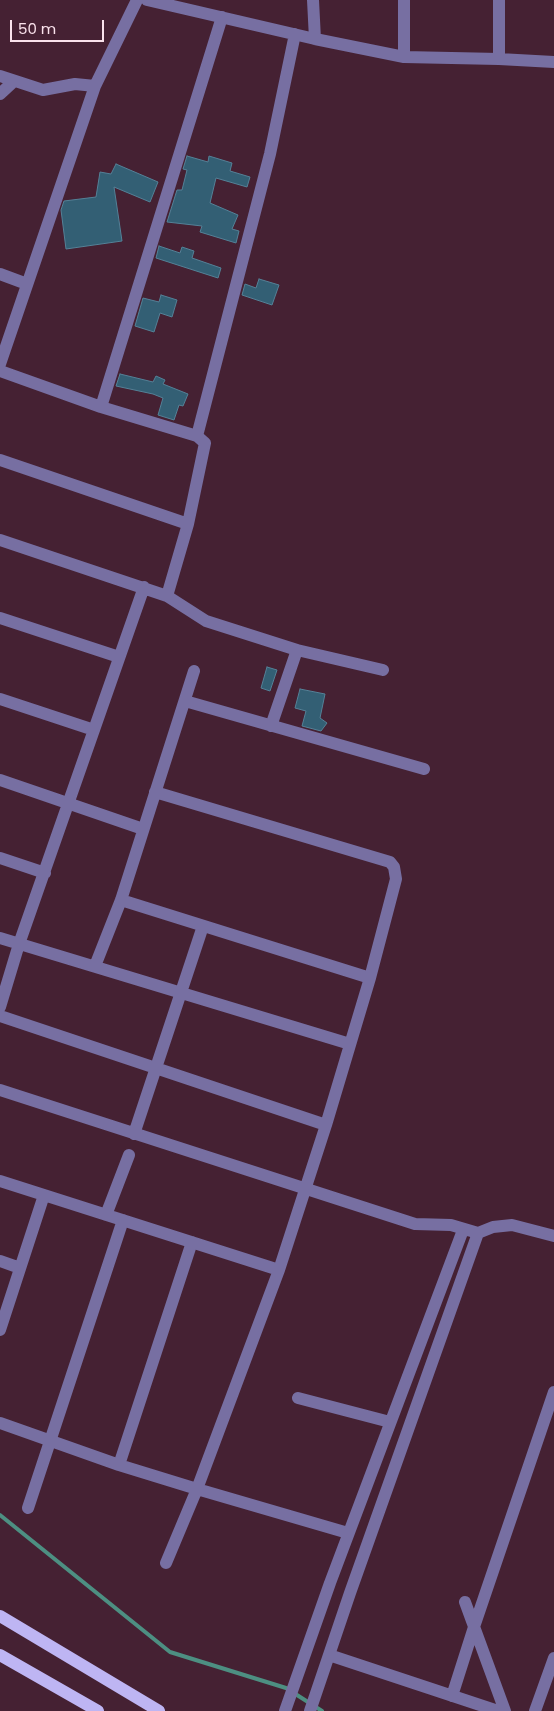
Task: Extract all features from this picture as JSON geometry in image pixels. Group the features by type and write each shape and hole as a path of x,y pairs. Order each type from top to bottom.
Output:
{"main road":[{"path":"0,1616 159,1711"},
{"path":"0,1655 98,1711"}],"street":[{"path":"0,364 95,86 137,0"},
{"path":"147,0 315,39 404,57 554,62"},
{"path":"314,0 315,39"},
{"path":"404,0 404,57"},
{"path":"499,0 499,59"},
{"path":"102,407 222,17"},
{"path":"198,436 270,154 295,34"},
{"path":"0,76 43,90 75,84 95,86"},
{"path":"0,94 14,82"},
{"path":"0,274 27,284"},
{"path":"0,371 102,407 198,436 205,443 188,524 167,596"},
{"path":"0,460 188,524"},
{"path":"0,540 167,596 206,621 297,650 384,670"},
{"path":"0,1007 19,944 144,587"},
{"path":"0,618 119,657"},
{"path":"271,726 297,650"},
{"path":"95,966 121,900 194,671"},
{"path":"0,699 94,730"},
{"path":"185,701 424,769"},
{"path":"0,780 143,829"},
{"path":"155,792 390,862 394,867 396,879 370,978 306,1189 279,1270 197,1489 166,1563"},
{"path":"0,858 45,873"},
{"path":"121,900 370,978"},
{"path":"134,1134 203,926"},
{"path":"0,938 350,1044"},
{"path":"0,1016 326,1124"},
{"path":"0,1090 415,1224 451,1225 478,1233 512,1225 552,1234"},
{"path":"106,1215 129,1155"},
{"path":"0,1180 279,1270"},
{"path":"0,1330 44,1195"},
{"path":"28,1508 123,1220"},
{"path":"285,1711 348,1533 463,1230"},
{"path":"310,1711 478,1233"},
{"path":"119,1465 192,1242"},
{"path":"0,1261 20,1268"},
{"path":"452,1696 554,1392"},
{"path":"298,1398 390,1422"},
{"path":"0,1423 119,1465 348,1533"},
{"path":"465,1602 504,1711"},
{"path":"329,1655 498,1711"},
{"path":"535,1711 554,1658"}],"building":[{"path":"187,156 208,162 209,156 232,163 230,171 250,177 247,187 216,178 210,203 238,215 232,229 239,231 236,243 200,232 202,226 167,222 177,190 182,190 187,170 183,169"},
{"path":"116,164 158,182 150,202 114,187 122,241 66,249 61,210 64,201 96,197 100,172 111,174"},
{"path":"159,246 180,253 182,247 194,251 192,258 221,268 218,278 156,258"},
{"path":"259,279 279,285 272,305 242,295 245,284 256,288"},
{"path":"161,295 177,300 172,317 160,313 154,332 135,326 143,298 159,302"},
{"path":"120,374 153,382 156,376 165,380 163,384 188,394 183,406 179,405 174,420 158,415 163,398 116,386"},
{"path":"267,667 277,670 270,691 261,688"},
{"path":"300,689 325,694 320,718 327,723 321,731 302,726 306,711 295,708"}],"waterway":[{"path":"0,1515 170,1652 286,1688 322,1711"}]}
